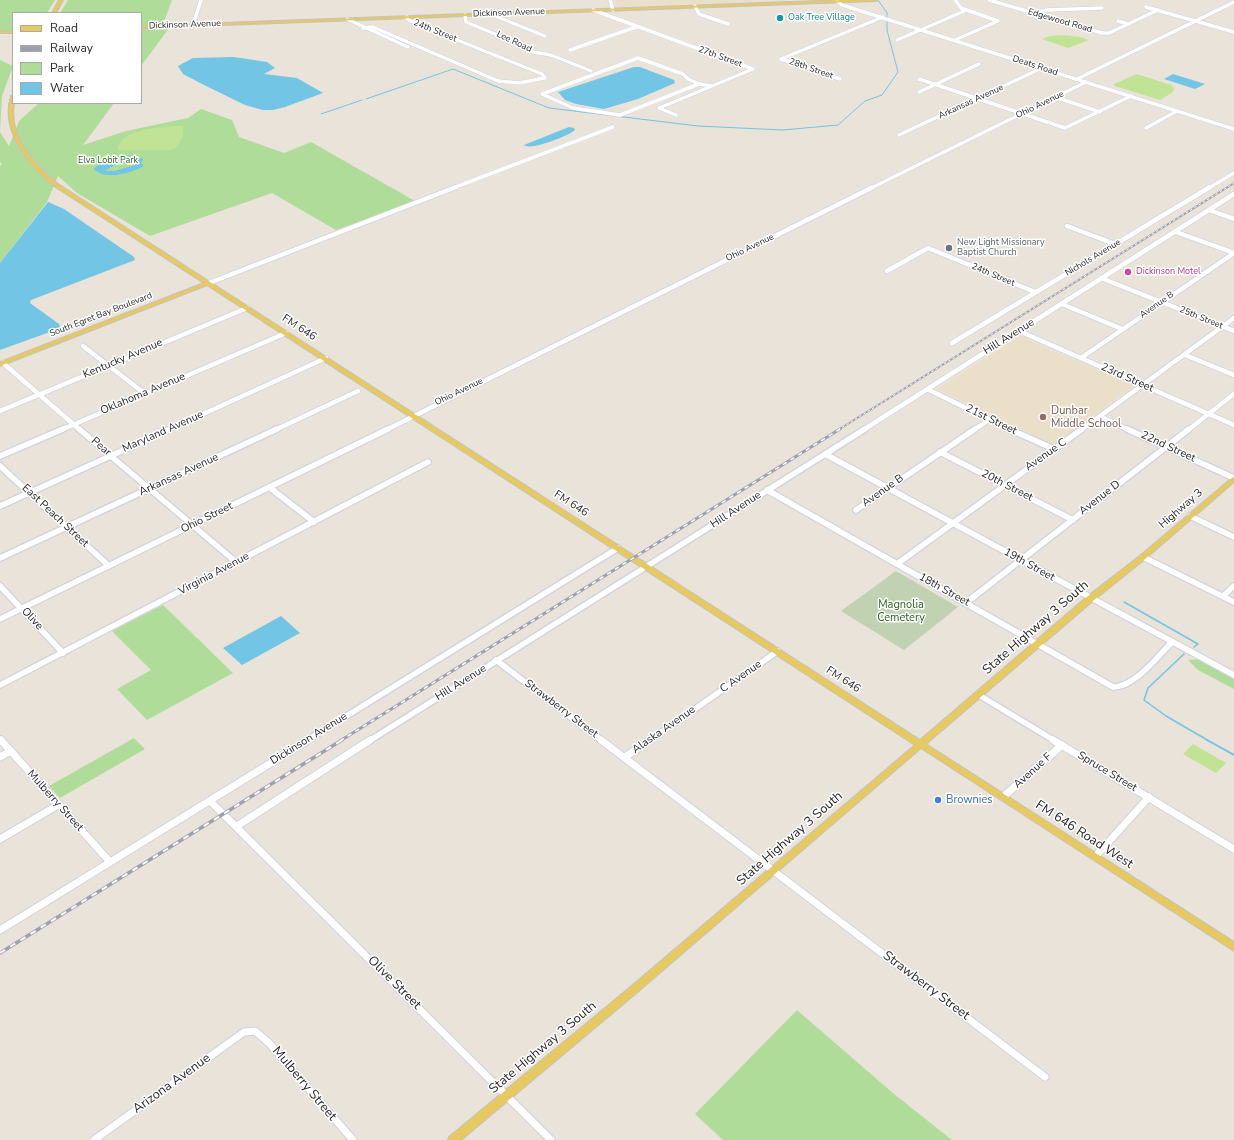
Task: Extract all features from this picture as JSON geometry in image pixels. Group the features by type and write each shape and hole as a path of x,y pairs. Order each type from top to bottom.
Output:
{"main road":[{"path":"55,12 61,0"},
{"name":"Dickinson Avenue","path":"142,27 613,10 793,1 876,0"},
{"path":"0,32 12,32"},
{"name":"FM 646","path":"12,104 11,118 16,136 25,153 38,170 56,185 326,358 921,744"},
{"name":"South Egret Bay Boulevard","path":"1,363 209,284"},
{"name":"Highway 3","path":"1143,557 1234,478"},
{"name":"State Highway 3 South","path":"453,1140 631,992 1038,645 1090,598 1143,557"},
{"name":"FM 646 Road West","path":"921,744 1234,947"}],"street":[{"path":"193,25 201,0"},
{"path":"610,0 613,10"},
{"path":"954,40 998,21 959,7 955,0"},
{"name":"Edgewood Road","path":"991,0 1034,14 1104,33 1128,24"},
{"name":"Deats Road","path":"837,1 895,21 1234,129"},
{"path":"1086,82 1077,79 1234,2"},
{"path":"695,6 699,14 728,24"},
{"path":"1146,7 1234,32"},
{"path":"1034,14 1047,10 1102,8"},
{"name":"27th Street","path":"593,10 753,69 659,108 676,115"},
{"path":"897,40 967,10"},
{"path":"1118,21 1128,24 1158,10"},
{"path":"490,14 545,36"},
{"name":"Lee Road","path":"465,15 466,22 526,47 528,50 550,55 591,71"},
{"name":"24th Street","path":"363,28 373,27 498,81 519,83 545,78 542,74 408,20 407,17"},
{"name":"28th Street","path":"840,79 781,59 883,17"},
{"path":"347,19 363,28 408,47"},
{"path":"570,50 637,27"},
{"path":"699,84 620,115 573,108 542,94 638,58 683,74 688,79 699,84 712,86"},
{"path":"919,92 979,64"},
{"name":"Arkansas Avenue","path":"899,135 1042,68"},
{"path":"919,79 1062,128 1069,127 1130,96"},
{"name":"Ohio Avenue","path":"414,416 464,389 1086,82"},
{"path":"1055,97 1100,112"},
{"path":"1146,128 1177,111"},
{"path":"209,284 512,165 613,128"},
{"name":"Nichols Avenue","path":"952,343 1234,172"},
{"name":"Hill Avenue","path":"237,826 496,660 647,567 1234,194"},
{"path":"1209,210 1234,219"},
{"path":"1067,226 1115,244"},
{"path":"1176,232 1234,253"},
{"name":"24th Street","path":"887,271 928,248 1035,292"},
{"name":"Avenue B","path":"1081,358 1234,253"},
{"name":"25th Street","path":"1101,278 1234,331"},
{"path":"1062,304 1122,329"},
{"name":"Kentucky Avenue","path":"0,411 247,308"},
{"name":"Avenue C","path":"897,564 1054,449 1102,417 1234,318"},
{"name":"23rd Street","path":"1019,331 1234,425"},
{"name":"Oklahoma Avenue","path":"0,456 286,333"},
{"path":"83,346 144,393"},
{"path":"1185,355 1234,375"},
{"name":"Maryland Avenue","path":"0,506 326,358"},
{"name":"Pear","path":"1,363 236,562"},
{"name":"21st Street","path":"928,389 990,420 1054,449"},
{"name":"Arkansas Avenue","path":"0,558 358,391"},
{"name":"Avenue D","path":"967,602 1234,394"},
{"name":"Ohio Street","path":"0,619 414,416"},
{"name":"22nd Street","path":"1102,417 1234,478"},
{"name":"Avenue B","path":"856,510 886,487 990,420"},
{"name":"20th Street","path":"940,452 1073,520"},
{"name":"19th Street","path":"825,454 1234,675"},
{"name":"Virginia Avenue","path":"0,685 428,462"},
{"name":"East Peach Street","path":"0,466 109,566"},
{"path":"269,488 314,522"},
{"name":"18th Street","path":"767,490 967,602 1106,684 1122,687 1133,681 1172,642"},
{"path":"1190,516 1234,537"},
{"path":"830,526 836,522"},
{"name":"Dickinson Avenue","path":"0,930 618,548"},
{"path":"1143,557 1234,602"},
{"name":"Olive","path":"0,586 63,653"},
{"path":"1223,596 1234,586"},
{"name":"C Avenue","path":"703,703 778,651"},
{"name":"Strawberry Street","path":"496,660 626,757 772,871 807,895 1045,1077"},
{"name":"Spruce Street","path":"979,695 1234,849"},
{"name":"Alaska Avenue","path":"626,757 703,703"},
{"name":"Mulberry Street","path":"0,739 110,862"},
{"name":"Avenue F","path":"1003,797 1062,745"},
{"path":"0,757 11,751"},
{"path":"1095,857 1149,797"},
{"name":"Olive Street","path":"210,801 237,826 551,1140"},
{"path":"0,839 58,805"},
{"name":"Mulberry Street","path":"252,1032 256,1031 269,1043 353,1140"},
{"name":"Arizona Avenue","path":"94,1140 244,1032 252,1032"}],"shaded area":[{"path":"615,0 786,0 787,1 617,7"},
{"name":"Dunbar Middle School","path":"1020,336 1134,386 1053,445 937,389"}],"green space":[{"path":"0,0 55,0 48,12 12,12 12,30 0,30"},
{"path":"68,0 172,0 162,27 170,27 142,65 142,12 61,12"},
{"path":"1061,35 1080,37 1089,40 1068,48 1042,39 1050,36"},
{"path":"0,60 12,66 12,69 2,96 0,132"},
{"path":"1137,74 1171,85 1174,88 1173,92 1160,100 1115,86 1114,84"},
{"name":"Elva Lobit Park","path":"38,104 113,104 83,145 126,131 188,118 201,109 232,120 239,137 284,153 311,142 415,201 336,230 272,193 150,236 77,193 58,176 47,202 0,263 0,166 2,164 0,162 0,132 9,146 19,121"},
{"path":"183,126 183,136 176,148 170,150 118,150 120,143 126,137 135,133 156,128"},
{"name":"Magnolia Cemetery","path":"896,571 958,607 904,650 841,611"},
{"path":"163,605 233,673 147,720 117,689 151,670 112,631"},
{"path":"1198,659 1234,678 1234,689 1198,670 1188,660"},
{"path":"134,738 145,749 60,798 49,786"},
{"path":"1193,744 1226,763 1216,773 1183,754"},
{"path":"797,1010 894,1094 952,1140 723,1140 695,1114"}],"water":[{"path":"234,57 267,62 275,68 264,74 297,78 323,93 285,107 273,110 263,110 245,105 202,84 183,74 178,66 193,58"},
{"path":"634,67 640,67 674,80 675,83 638,99 604,109 576,104 565,100 558,92"},
{"path":"1173,74 1205,84 1195,89 1164,79"},
{"path":"569,127 574,128 575,130 558,139 534,146 524,145"},
{"path":"125,155 143,159 141,163 144,166 119,175 105,175 94,169 100,163","holes":["122,160 128,161 135,165 115,171 105,171"]},
{"path":"48,202 64,209 134,257 135,260 31,300 30,303 59,324 61,328 0,350 0,263"},
{"path":"281,616 300,633 242,665 223,648"}],"waterway":[{"path":"366,99 453,69 549,108 698,126 783,130 838,125 865,101 882,95 898,72 887,30 887,13 878,0"},
{"path":"321,114 362,100"},
{"path":"1124,602 1198,644 1194,647"},
{"path":"1184,654 1148,688 1144,700 1166,716 1209,741"},
{"path":"1207,740 1234,755"}],"railway":[{"path":"838,430 1234,183"},
{"path":"340,741 840,429"},
{"path":"0,953 342,740"}],"place":[{"name":"Oak Tree Village","path":"780,18"},
{"name":"New Light Missionary Baptist Church","path":"949,248"},
{"name":"Dickinson Motel","path":"1128,272"},
{"name":"Dunbar Middle School","path":"1043,417"},
{"name":"Brownies","path":"938,800"}]}
